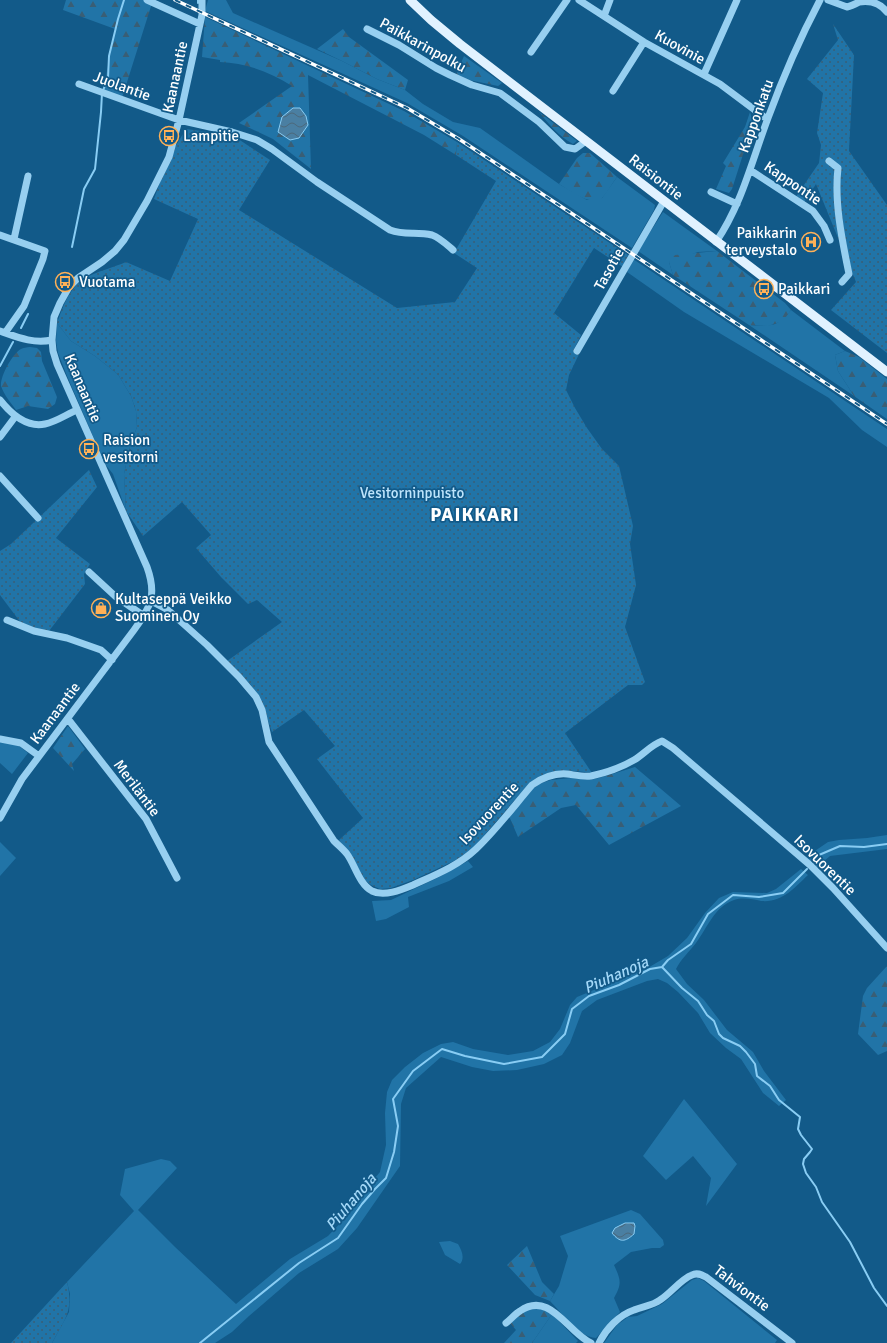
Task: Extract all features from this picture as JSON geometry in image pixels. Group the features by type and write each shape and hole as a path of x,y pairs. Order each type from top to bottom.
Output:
{"main road":[{"name":"Raisiontie","path":"410,0 451,37 887,372"}],"street":[{"path":"147,0 200,24"},
{"name":"Kaanaantie","path":"0,818 22,779 144,616 151,601 153,586 147,567 57,364 53,352 52,340 54,317 69,287 78,278 102,262 115,251 132,228 169,157 179,120 200,24 202,0"},
{"path":"531,52 567,0"},
{"name":"Kuovinie","path":"579,0 644,42 704,74 733,93 767,119"},
{"path":"604,16 610,0"},
{"path":"704,74 737,0"},
{"name":"Kapponkatu","path":"716,242 726,227 737,204 786,70 820,0"},
{"path":"828,0 847,7 859,2 871,1 880,5 887,12"},
{"name":"Paikkarinpolku","path":"367,29 399,45 450,76 472,85 484,87 500,93 539,122 565,147 575,149 586,141"},
{"path":"613,91 644,42"},
{"name":"Juolantie","path":"79,84 179,120"},
{"path":"179,120 232,132 257,140 272,149 316,182 390,230 398,233 433,236 440,239 453,250"},
{"path":"829,161 838,168 837,178 839,212 849,274 842,282"},
{"name":"Kappontie","path":"750,170 813,210 824,226 830,240"},
{"path":"14,239 28,176"},
{"path":"711,192 737,204"},
{"name":"Tasotie","path":"577,351 664,201"},
{"path":"0,235 45,250 44,259 24,306 2,332 26,340 52,340"},
{"path":"0,400 7,410 15,417 28,423 46,424 77,410"},
{"path":"0,436 15,417"},
{"path":"0,476 38,518"},
{"path":"89,572 115,596 144,616"},
{"name":"Isovuorentie","path":"151,601 168,610 207,645 239,677 256,697 262,710 269,742 334,841 347,854 366,887 372,891 380,893 393,892 406,888 454,865 475,849 538,780 556,775 565,774 586,777 606,772 634,760 656,743 662,741 673,748 810,865 833,888 887,948"},
{"path":"7,620 34,631 67,638 101,650 112,660"},
{"name":"Meriläntie","path":"68,719 146,819 177,878"},
{"path":"0,739 21,744 39,756"},
{"name":"Tahviontie","path":"599,1343 606,1331 624,1315 635,1309 653,1304 669,1294 691,1275 696,1274 706,1277 792,1343"},
{"path":"506,1323 521,1310 537,1305 546,1307 563,1319 580,1337 591,1343"}],"green space":[{"path":"66,0 145,0 152,3 122,98 103,92 115,29 63,10"},
{"path":"208,0 226,0 233,13 342,61 377,79 405,90 423,104 453,122 480,128 559,184 587,200 602,198 617,177 655,205 654,210 632,248 463,136 407,103 205,11"},
{"path":"205,17 404,111 457,142 456,155 424,135 308,75 311,169 273,139 239,123 292,86 275,76 258,69 202,57"},
{"path":"833,24 854,55 849,151 887,205 887,353 831,310 856,282 816,184 803,204 795,198 819,163 821,145 817,133 823,93 807,79 838,40"},
{"path":"343,29 349,37 408,80 405,90 377,79 317,49"},
{"path":"464,56 502,83 498,86 455,77"},
{"path":"539,112 577,141 573,144 563,137 554,130"},
{"path":"750,112 753,123 732,189 729,193 716,189 726,166 723,163 745,127"},
{"name":"Vesitorninpuisto","path":"186,129 232,135 270,160 239,210 397,308 455,302 477,268 454,253 496,181 456,155 457,142 628,255 623,267 594,248 554,313 581,335 574,349 580,352 569,375 566,390 587,428 602,449 619,466 633,526 630,544 636,585 625,627 645,682 642,685 628,685 565,733 592,773 565,770 550,773 535,780 526,787 473,848 456,860 413,880 391,888 380,889 371,885 364,879 339,840 363,818 317,759 335,746 304,710 272,732 261,701 251,685 227,661 282,622 257,600 248,604 221,577 196,548 211,535 182,502 143,536 126,511 124,474 130,446 137,427 136,411 131,396 115,372 95,356 71,341 57,323 67,298 79,282 85,278 126,262 170,281 198,219 154,199 169,157"},
{"path":"583,153 590,153 617,177 604,196 597,200 580,197 559,184 577,158"},
{"path":"663,212 717,251 698,252 669,262 673,275 638,251"},
{"path":"717,251 785,303 791,310 783,321 768,326 749,325 673,275 669,262 675,255"},
{"path":"633,259 887,429 887,447 862,430 829,398 684,312 627,272"},
{"path":"791,310 845,351 835,355 838,371 854,396 749,325 773,325 786,316"},
{"path":"57,323 71,341 95,356 115,372 131,396 136,411 137,427 130,446 124,474 126,511 113,474 105,464 58,353 56,341"},
{"path":"30,347 37,348 41,352 42,361 57,397 55,404 48,409 28,406 16,410 1,386 2,377 10,361 21,349"},
{"path":"845,351 859,357 887,379 887,419 854,396 838,371 835,355"},
{"path":"89,470 97,487 56,538 90,564 84,574 85,584 49,631 24,627 0,595 0,551 11,544"},
{"path":"68,726 85,749 72,764 74,771 53,748"},
{"path":"0,742 18,745 28,753 12,774 0,763"},
{"path":"635,767 681,806 609,845 576,805 561,808 518,837 509,816 536,785 551,780 571,778 590,780"},
{"path":"887,835 887,849 830,856 817,867 806,857 828,842"},
{"path":"0,842 16,858 0,876"},
{"path":"468,861 473,867 449,881 408,897 409,907 386,919 376,921 372,901 391,900"},
{"path":"801,869 808,875 787,894 775,900 761,901 737,899 721,907 676,969 687,984 704,1000 727,1030 753,1052 764,1071 786,1100 779,1106 763,1093 741,1059 726,1048 710,1033 698,1013 678,992 667,983 658,979 647,981 597,1000 582,1011 570,1043 562,1055 544,1064 517,1070 493,1071 472,1067 441,1057 406,1088 401,1104 400,1166 357,1228 338,1249 299,1273 232,1332 215,1343 52,1343 69,1312 70,1294 67,1282 134,1211 120,1195 125,1169 161,1159 170,1161 177,1168 138,1210 236,1304 290,1259 328,1236 349,1214 364,1191 380,1172 386,1145 385,1113 387,1092 392,1080 405,1067 423,1053 441,1044 453,1042 473,1049 508,1055 533,1051 550,1042 560,1029 570,1005 577,997 651,966 668,956 687,938 705,913 719,898 733,892 767,893 776,889"},
{"path":"887,966 887,1051 878,1055 858,1034 863,996 867,988"},
{"path":"684,1099 737,1164 706,1206 711,1178 693,1156 666,1180 643,1156"},
{"path":"631,1210 640,1214 663,1240 664,1245 660,1248 631,1252 614,1265 620,1282 614,1298 620,1312 596,1338 589,1337 565,1318 550,1301 559,1286 568,1256 560,1236"},
{"path":"450,1241 458,1244 461,1249 463,1257 460,1264 445,1255 439,1242"},
{"path":"527,1246 542,1282 554,1294 550,1301 535,1295 507,1265"},
{"path":"698,1278 704,1281 777,1340 775,1343 604,1343 617,1325 628,1317 637,1316 662,1304 692,1280"},
{"path":"67,1282 69,1292 69,1308 52,1343 11,1343"},
{"path":"536,1308 552,1314 532,1343 504,1343 516,1330 510,1323 525,1311"},
{"path":"552,1314 578,1341 576,1343 532,1343"}],"water":[{"path":"293,108 300,108 306,116 308,125 299,138 290,140 278,132 282,117"},
{"path":"625,1223 634,1223 634,1234 628,1239 620,1240 612,1233 615,1228"}],"waterway":[{"path":"72,247 84,189 95,169 102,93 108,78 109,56 124,0"},
{"path":"21,328 28,314"},
{"path":"0,366 13,342"},
{"name":"Piuhanoja","path":"814,862 819,855 840,846 864,847 887,844"},
{"name":"Piuhanoja","path":"200,1343 299,1263 338,1238 362,1204 386,1178 394,1152 398,1126 393,1099 413,1071 442,1049 465,1056 504,1064 542,1057 565,1034 572,1009 589,996 619,985 650,969 662,967 668,960 691,944 708,914 733,895 759,897 783,893 807,869"},
{"path":"662,967 682,988 698,1001 707,1015 714,1021 719,1034 723,1038 740,1046 746,1052 755,1064 757,1076 770,1086 779,1100 800,1117 798,1129 812,1149 804,1159 803,1164 806,1173 816,1187 822,1202 850,1242 874,1288 887,1306"}],"railway":[{"path":"175,0 407,108 459,139 887,424"}],"place":[{"name":"Lampitie","path":"169,136"},
{"name":"Paikkarin terveystalo","path":"811,242"},
{"name":"Vuotama","path":"65,282"},
{"name":"Paikkari","path":"764,289"},
{"name":"Raision vesitorni","path":"89,449"},
{"name":"Kultaseppä Veikko Suominen Oy","path":"101,608"}],"district":[{"name":"PAIKKARI","path":"475,515"}]}
